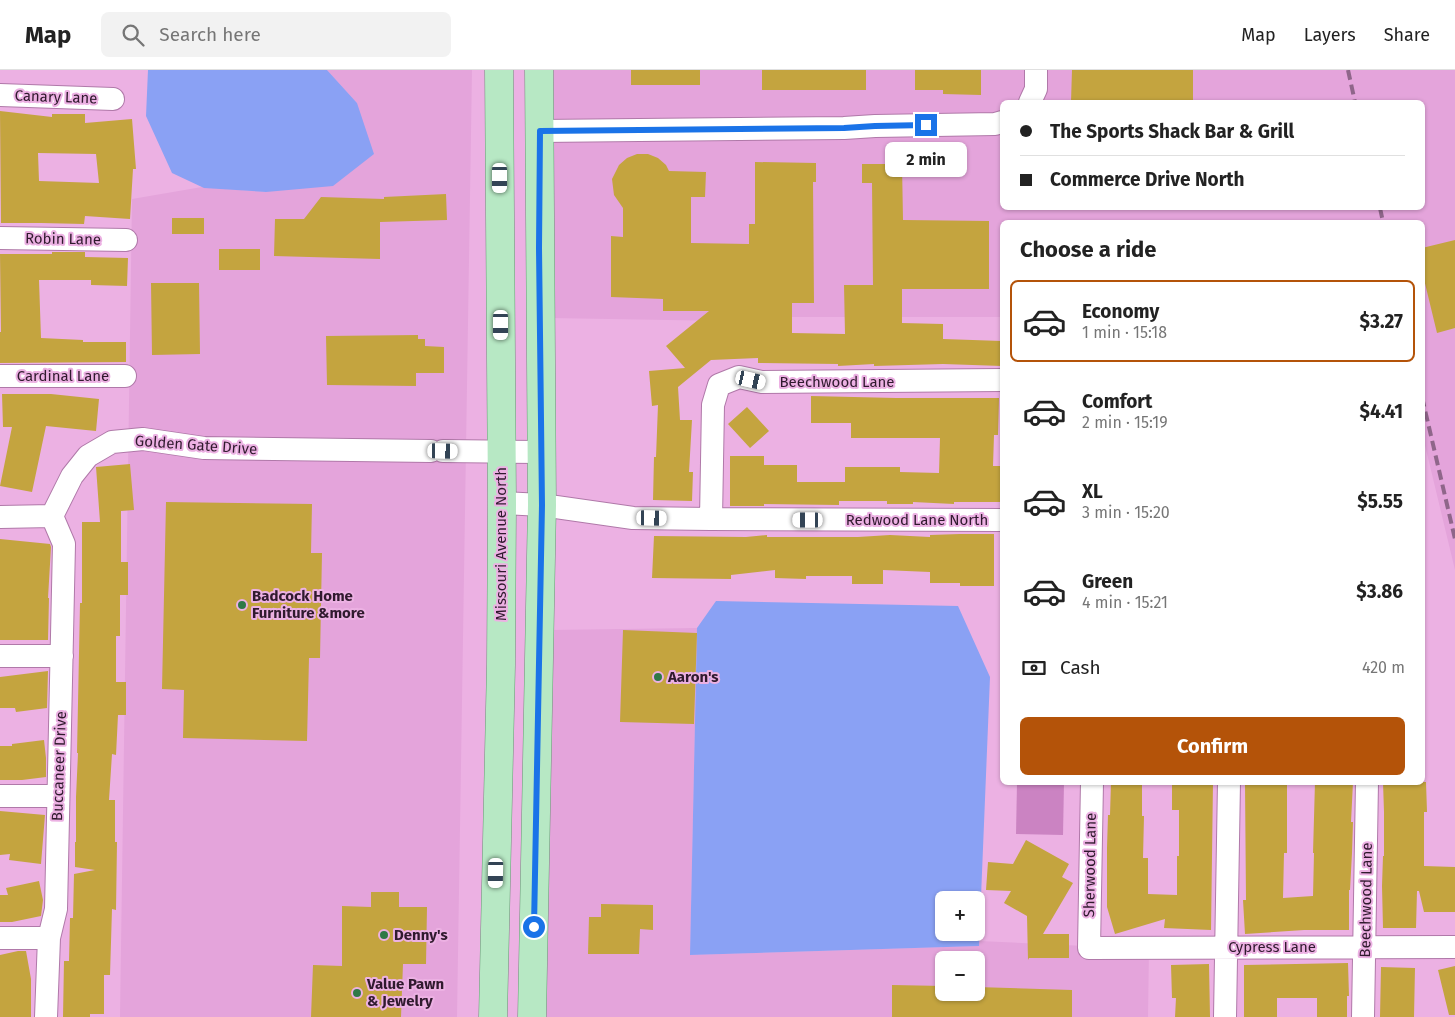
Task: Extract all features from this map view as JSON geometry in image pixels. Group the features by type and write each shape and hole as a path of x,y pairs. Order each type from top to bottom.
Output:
{"main road":[{"path":"499,70 512,100 527,123 540,131"},
{"name":"Missouri Avenue North","path":"493,1017 501,665 502,452 499,70"},
{"path":"532,1017 542,505 539,70"},
{"path":"500,143 514,153 521,163 524,216 539,248"}],"street":[{"path":"1031,100 1036,89 1036,70"},
{"name":"Canary Lane","path":"0,95 112,99"},
{"path":"540,131 844,128 1000,123"},
{"name":"Robin Lane","path":"0,238 126,240"},
{"name":"Cardinal Lane","path":"0,376 125,376"},
{"name":"Beechwood Lane","path":"711,520 713,405 719,385 739,377 762,382 1000,380"},
{"name":"Golden Gate Drive","path":"52,516 72,476 88,456 112,442 143,439 204,448 541,452"},
{"name":"Redwood Lane North","path":"502,503 542,505 633,518 711,520 1000,520"},
{"path":"0,516 52,516"},
{"name":"Buccaneer Drive","path":"46,1017 49,938 56,909 64,544 52,516"},
{"path":"0,656 62,656"},
{"name":"Sherwood Lane","path":"1089,948 1092,785"},
{"path":"1225,1017 1229,785"},
{"name":"Beechwood Lane","path":"1363,1017 1368,785"},
{"path":"0,796 58,796"},
{"path":"0,938 49,938"},
{"name":"Cypress Lane","path":"1089,948 1455,947"}],"shaded area":[{"path":"327,70 472,70 457,1017 120,1017 132,199 202,187 266,192 357,103"},
{"path":"550,70 1027,70 1027,86 1020,100 1000,100 1000,112 994,114 549,120"},
{"path":"1046,70 1455,70 1455,570 1425,445 1425,220 1000,220 1000,317 728,317 727,321 550,318 549,142 1000,134 1000,210 1425,210 1425,100 1041,100"},
{"path":"697,628 690,955 979,946 979,941 1149,949 1148,1017 542,1017 549,630"},
{"path":"1017,785 1064,785 1063,835 1016,834"}],"water":[{"path":"148,70 327,70 357,103 374,154 333,186 266,192 204,188 172,173 146,116"},
{"path":"716,601 958,606 990,677 981,891 935,891 935,941 979,941 979,946 690,955 697,628"}],"building":[{"path":"631,70 700,70 700,85 631,85"},
{"path":"762,70 866,70 866,90 762,90"},
{"path":"915,70 981,70 981,95 943,94 943,90 915,90"},
{"path":"1072,70 1193,70 1193,100 1071,100"},
{"path":"0,111 52,117 52,114 85,114 85,123 132,119 136,169 133,169 130,219 85,216 84,224 1,223","holes":["38,153 96,154 99,183 39,181"]},
{"path":"637,154 648,154 658,158 666,165 669,171 706,172 705,197 691,197 691,243 749,244 749,224 755,224 755,162 816,163 816,182 813,182 814,303 792,303 792,333 845,334 844,285 873,285 872,183 862,183 862,164 902,164 903,220 989,221 989,289 902,289 902,323 943,324 943,339 1000,341 1000,366 943,364 874,366 874,364 838,366 838,364 758,363 758,358 711,360 678,387 680,420 692,420 689,472 693,472 692,501 653,500 658,405 652,406 649,371 685,368 666,346 709,311 663,311 663,299 611,297 611,236 623,237 623,208 614,195 612,179 619,165 627,158"},
{"path":"446,194 447,220 380,222 380,259 274,256 275,219 304,219 321,197 384,199 384,197"},
{"path":"172,218 204,218 204,234 172,234"},
{"path":"1455,240 1455,328 1437,333 1425,283 1425,247"},
{"path":"219,249 260,249 260,270 219,270"},
{"path":"52,252 85,252 85,257 128,258 127,286 91,285 91,280 39,280 41,338 83,340 83,342 126,342 126,362 0,363 0,254 52,254"},
{"path":"151,283 199,283 200,354 152,355"},
{"path":"418,335 418,339 425,339 425,346 444,347 444,373 416,373 416,386 327,385 326,336"},
{"path":"2,394 51,394 99,399 96,431 46,426 32,492 0,486 12,427 3,427"},
{"path":"811,396 999,398 998,435 994,435 993,466 1000,466 1000,502 954,502 954,504 913,502 913,504 887,504 887,501 839,501 839,505 764,504 764,506 730,506 730,456 764,456 764,465 797,465 797,482 845,482 845,467 900,467 900,472 939,473 940,438 851,438 851,423 811,423"},
{"path":"747,407 769,431 750,448 728,424"},
{"path":"130,464 134,510 121,511 121,562 128,562 128,595 120,595 120,636 116,636 116,682 126,682 126,715 118,715 116,755 112,754 109,800 115,800 115,842 117,842 116,910 112,909 110,975 104,975 104,1014 90,1014 90,1017 63,1017 64,961 69,961 70,918 73,918 74,874 95,870 75,867 80,603 82,603 82,522 100,522 96,467"},
{"name":"Badcock Home Furniture &more","path":"166,502 312,504 311,553 322,553 320,658 309,658 307,741 183,738 184,690 162,689"},
{"path":"994,534 994,586 960,586 960,583 930,583 930,572 883,570 883,584 852,584 852,576 806,576 806,579 775,578 775,570 731,575 731,579 652,578 654,536 746,537 767,535 767,537 858,537 890,535 930,537 930,535"},
{"path":"0,539 50,544 48,640 0,640"},
{"name":"Aaron's","path":"623,630 697,633 694,724 620,722"},
{"path":"48,671 47,708 16,712 15,708 0,708 0,677"},
{"path":"44,740 46,777 0,780 0,746 12,746 12,744"},
{"path":"1426,782 1427,812 1424,812 1424,866 1455,867 1455,912 1424,912 1419,891 1417,891 1416,928 1383,928 1383,785 1425,785"},
{"path":"1111,785 1142,785 1142,816 1144,816 1143,858 1148,858 1148,894 1177,895 1179,810 1172,810 1172,785 1213,785 1211,930 1164,928 1165,919 1115,934 1107,907 1108,815 1110,815"},
{"path":"1245,785 1287,785 1287,853 1284,853 1283,898 1313,896 1315,785 1353,785 1349,930 1304,930 1245,934 1243,900 1246,900"},
{"path":"0,811 45,815 41,864 9,860 10,854 0,855"},
{"path":"1026,840 1069,864 1062,877 1073,883 1043,934 1069,934 1069,958 1029,958 1028,960 1027,916 1004,903 1011,891 986,890 988,862 1013,864"},
{"path":"39,881 43,900 41,916 12,922 0,922 0,895 8,895 6,888"},
{"path":"371,892 399,892 399,907 427,907 426,964 403,964 401,1017 311,1017 313,965 342,966 342,906 371,907"},
{"path":"601,904 653,905 653,930 640,929 639,954 588,954 589,917 601,917"},
{"path":"26,951 31,979 31,1017 0,1017 0,955"},
{"path":"1348,963 1349,996 1347,996 1347,1017 1317,1017 1317,998 1277,998 1277,1017 1244,1017 1244,965"},
{"path":"1209,964 1210,1017 1175,1017 1176,998 1172,998 1171,965"},
{"path":"1455,966 1455,1015 1449,1015 1438,970"},
{"path":"1381,967 1415,968 1414,1017 1380,1017"},
{"path":"892,985 935,986 935,1001 985,1001 985,987 1072,990 1072,1017 892,1017"}],"railway":[{"path":"1348,70 1355,100"},
{"path":"1380,210 1383,220"},
{"path":"1425,410 1455,539"}],"place":[{"name":"Badcock Home Furniture &more","path":"242,605"},
{"name":"Aaron's","path":"658,677"},
{"name":"Denny's","path":"384,935"},
{"name":"Value Pawn & Jewelry","path":"357,993"}],"route":[{"path":"534,927 542,505 539,248 540,131 844,128 926,125"}]}
